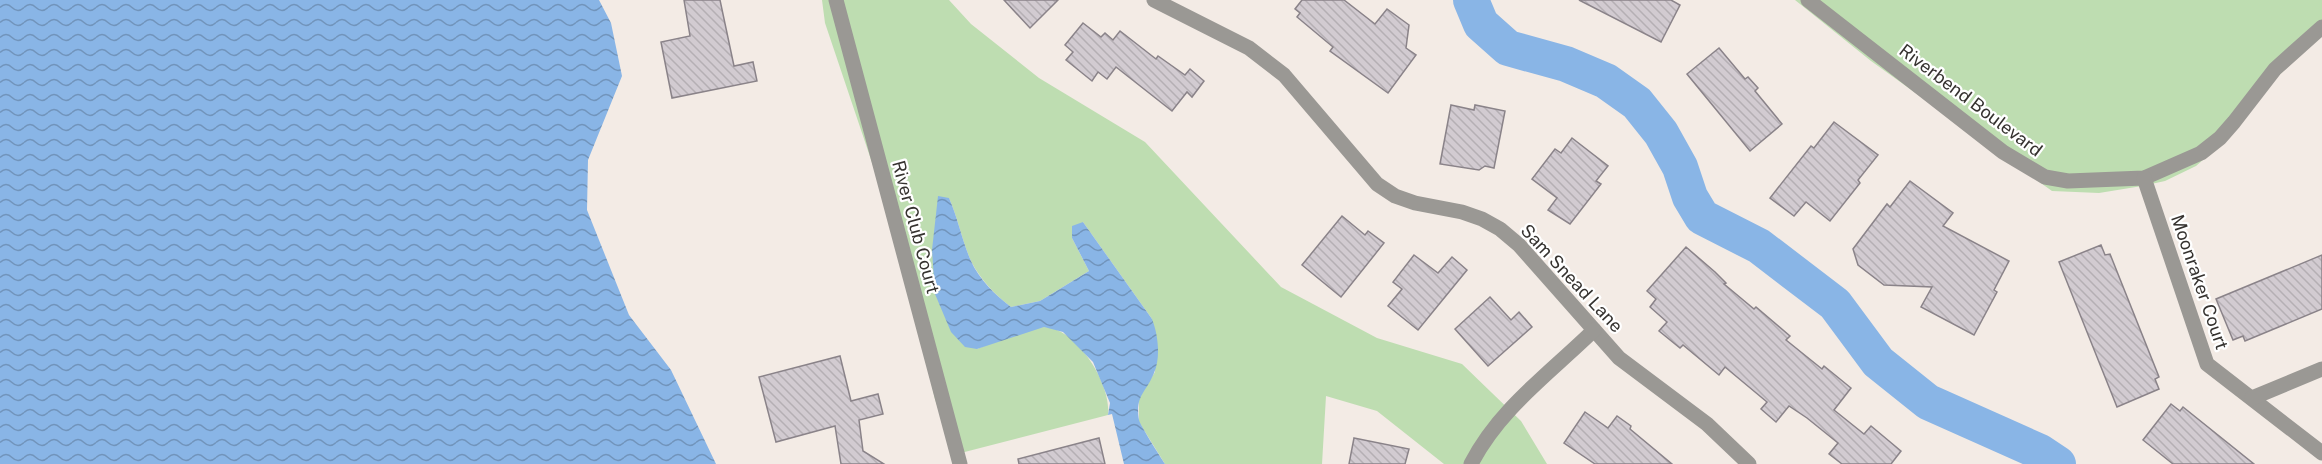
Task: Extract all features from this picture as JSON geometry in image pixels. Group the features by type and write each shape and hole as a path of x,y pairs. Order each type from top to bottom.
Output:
{"street":[{"name":"River Club Court","path":"836,0 960,464"},
{"name":"Sam Snead Lane","path":"1154,0 1228,36 1267,60 1284,75 1377,184 1395,196 1415,203 1462,212 1500,230 1519,245 1619,358 1707,424 1749,464"},
{"name":"Riverbend Boulevard","path":"1808,0 2024,166 2045,177 2067,181 2144,178 2201,153 2220,138 2275,69 2322,27"},
{"name":"Moonraker Court","path":"2144,178 2207,364 2322,453"},
{"path":"1471,464 1494,426 1509,409 1594,330"},
{"path":"2252,398 2322,369"}],"green space":[{"path":"822,0 949,0 971,24 1039,78 1145,142 1281,287 1377,338 1462,364 1521,421 1547,464 1444,464 1377,411 1326,396 1322,464 1165,464 1139,422 1139,397 1155,372 1152,319 1083,222 1072,238 1089,271 1040,301 1011,307 988,286 975,268 949,198 977,349 1030,330 1044,327 1056,330 1080,347 1090,360 1098,374 1108,403 1108,415 953,455 935,399 895,231 825,23"},
{"path":"1795,0 2322,0 2322,35 2262,91 2211,153 2196,166 2165,181 2142,186 2099,193 2052,191 1871,61"}],"water":[{"path":"0,0 599,0 611,23 622,76 588,160 587,210 629,315 671,370 716,464 0,464"},
{"path":"938,196 949,198 974,268 993,292 1011,307 1040,301 1089,271 1072,238 1072,226 1083,222 1152,319 1158,346 1156,367 1140,399 1138,412 1140,423 1165,464 1124,464 1112,414 1108,415 1110,403 1093,362 1063,332 1044,327 977,349 965,347 951,332 935,294 932,250"}],"building":[{"path":"684,0 720,0 734,66 753,62 757,81 672,98 661,42 690,36"},
{"path":"1004,0 1058,0 1030,28"},
{"path":"1302,0 1344,0 1375,24 1387,9 1409,25 1406,48 1416,55 1388,93 1330,51 1333,47 1297,17 1300,13 1295,9"},
{"path":"1579,0 1671,0 1680,5 1661,42"},
{"path":"1083,23 1101,37 1105,33 1113,40 1120,31 1156,59 1158,56 1185,75 1190,69 1204,81 1192,97 1187,92 1172,111 1116,67 1107,79 1098,72 1092,81 1066,60 1073,52 1065,45"},
{"path":"1719,48 1745,79 1748,77 1758,88 1755,91 1782,124 1750,151 1687,74"},
{"path":"1451,105 1474,110 1475,105 1505,111 1494,168 1485,166 1479,170 1440,164"},
{"path":"1834,122 1878,155 1858,180 1860,183 1830,221 1806,202 1794,216 1770,198 1811,146 1814,148"},
{"path":"1572,138 1608,166 1596,181 1601,184 1570,224 1548,210 1557,198 1532,179 1555,149 1561,153"},
{"path":"1910,181 1953,213 1943,226 2009,261 1994,290 1997,292 1974,335 1921,307 1932,287 1884,285 1858,265 1853,249 1887,204 1890,207"},
{"path":"1342,216 1365,235 1368,231 1384,243 1341,297 1302,265"},
{"path":"2101,245 2105,255 2110,254 2159,377 2155,379 2159,389 2117,407 2059,262"},
{"path":"1686,247 1715,272 1726,283 1724,284 1790,336 1786,340 1822,369 1824,366 1851,388 1834,410 1864,434 1871,426 1901,451 1891,464 1842,464 1829,454 1838,443 1807,418 1789,406 1776,422 1761,409 1767,402 1725,367 1719,375 1683,345 1680,348 1659,331 1667,322 1650,307 1656,299 1647,291"},
{"path":"1414,255 1438,273 1452,257 1467,270 1418,330 1388,306 1402,289 1393,282"},
{"path":"2322,255 2322,309 2245,341 2243,336 2233,340 2216,299"},
{"path":"1490,297 1511,320 1519,312 1532,327 1488,366 1455,329"},
{"path":"840,356 851,401 878,394 883,414 859,420 863,451 884,464 841,464 835,426 776,442 759,377"},
{"path":"2171,404 2180,411 2183,407 2254,464 2173,464 2143,440"},
{"path":"1585,412 1608,428 1617,416 1672,464 1595,464 1564,443"},
{"path":"1099,438 1105,464 1019,464 1018,459"},
{"path":"1354,438 1409,449 1405,464 1349,464"}],"waterway":[{"path":"1471,0 1481,24 1508,48 1566,64 1606,81 1637,103 1661,133 1680,167 1690,197 1702,217 1759,246 1835,304 1878,362 1928,402 2040,452 2058,464"}]}
